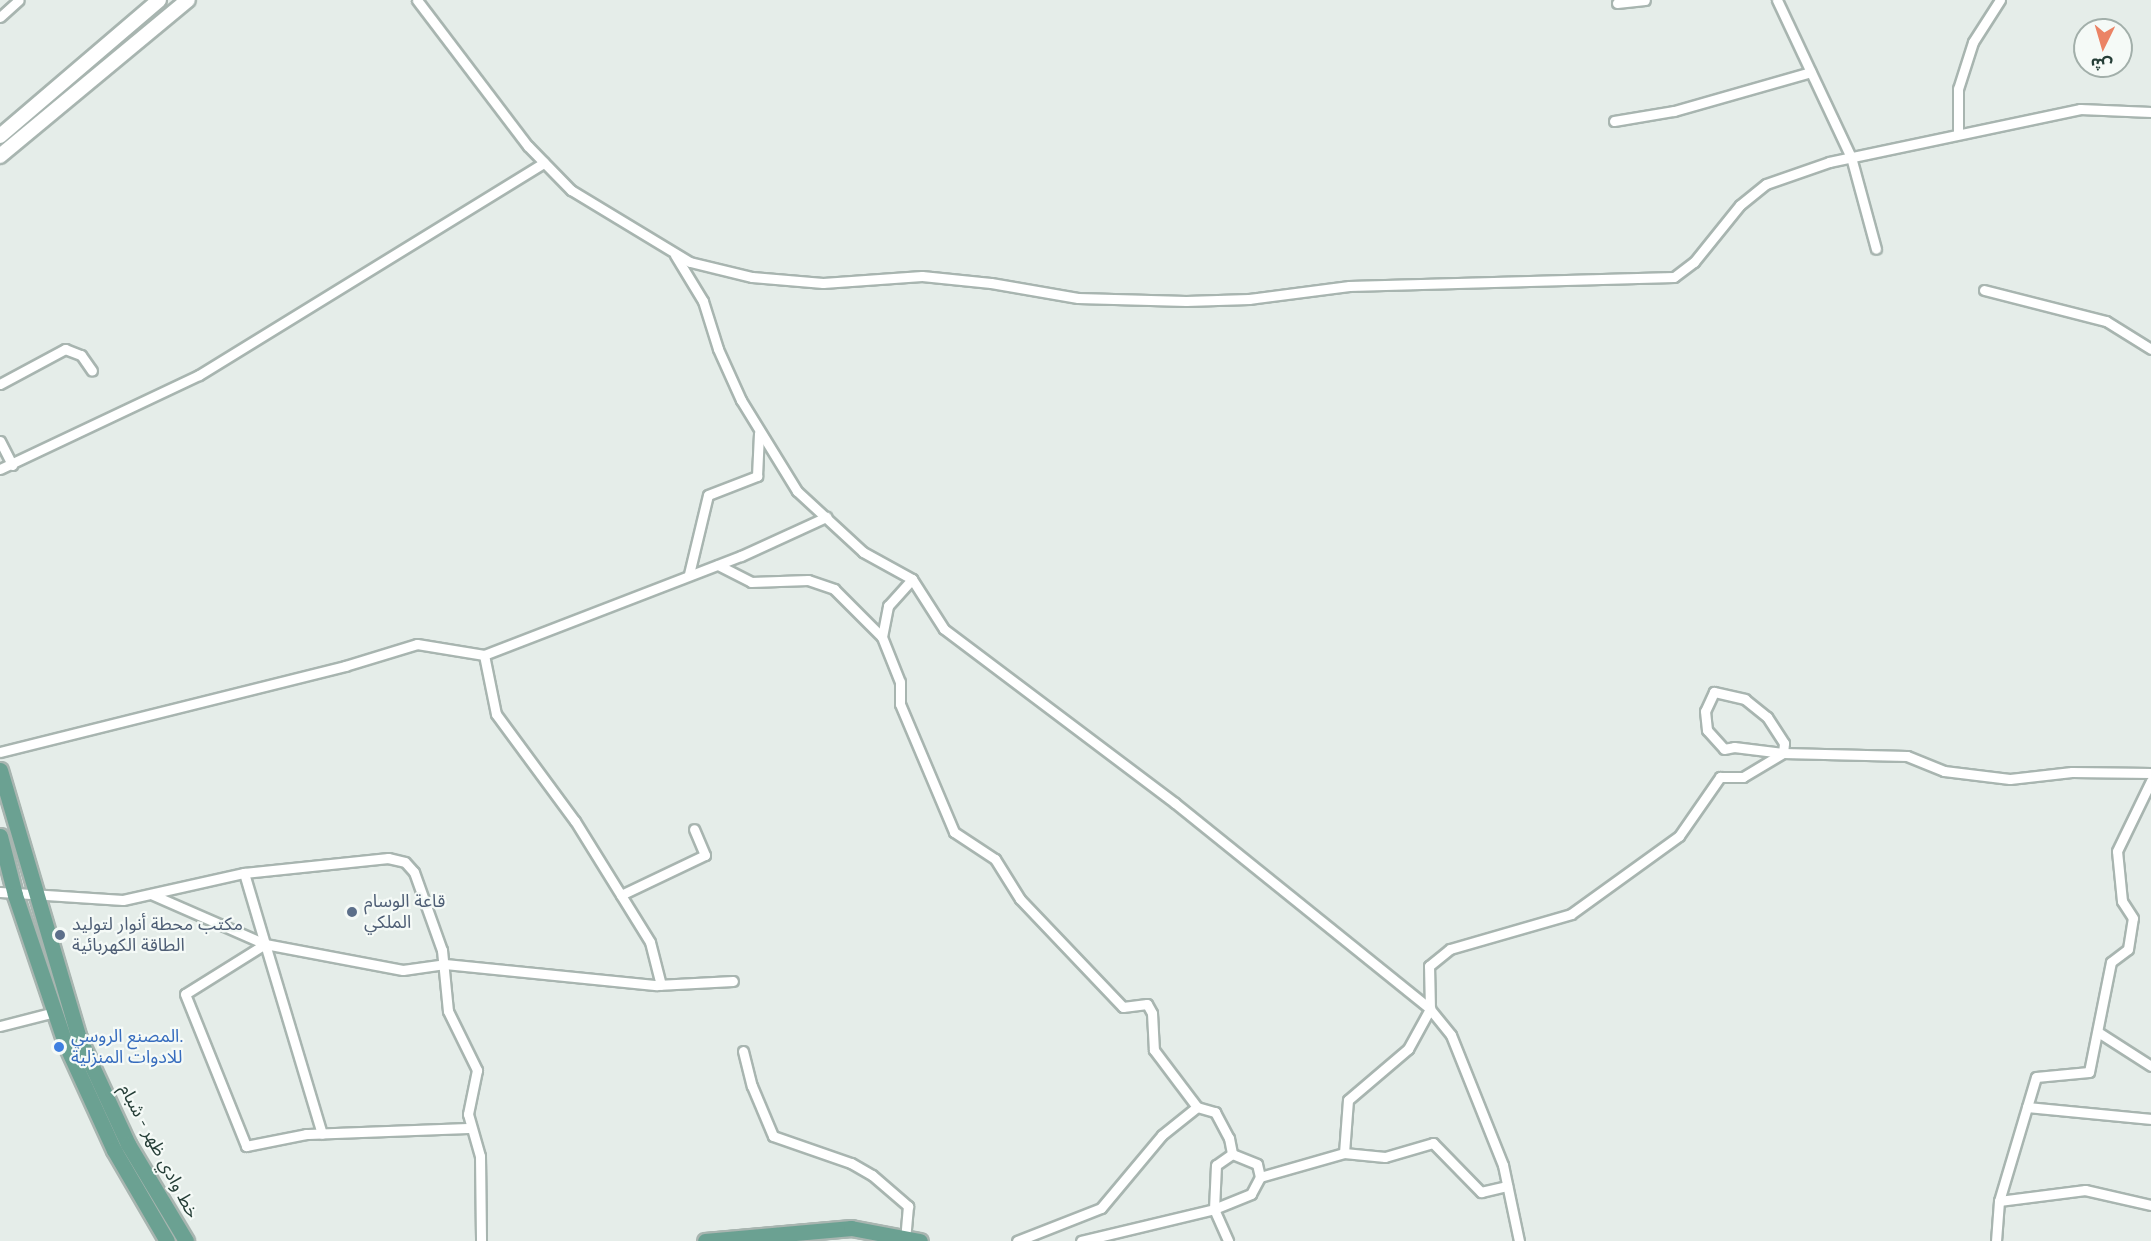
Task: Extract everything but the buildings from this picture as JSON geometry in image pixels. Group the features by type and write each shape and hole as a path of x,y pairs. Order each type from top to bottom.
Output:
{"main road":[{"path":"0,136 159,0"},
{"path":"0,156 188,0"},
{"path":"135,20 146,34"},
{"name":"خط وادي ظهر - شبام","path":"0,770 79,1038 128,1144 186,1241"},
{"name":"خط وادي ظهر - شبام","path":"0,836 8,894 56,1012 65,1043 114,1150 167,1241"},
{"path":"705,1241 851,1228 912,1240"}],"street":[{"path":"0,17 19,0"},
{"path":"417,0 544,163 571,190 690,262 752,277 823,283 922,276 991,283 1078,298 1249,299 1348,286 1674,277 1694,262 1740,205 1766,184 1851,157 1958,132 2080,109 2151,112"},
{"path":"1617,3 1645,0"},
{"path":"1777,0 1851,157 1876,249"},
{"path":"1958,132 1958,89 1973,42 2000,0"},
{"path":"1614,121 1674,111 1811,72"},
{"path":"0,470 209,370 544,163"},
{"path":"672,251 703,301 718,350 759,433 796,491 863,552 912,579 944,629 1175,803 1431,1009 1451,1035 1503,1165 1519,1241"},
{"path":"1984,291 2106,321 2151,349"},
{"path":"0,384 65,349 81,355 92,371"},
{"path":"689,574 708,495 757,476 759,433"},
{"path":"0,441 12,465"},
{"path":"0,752 345,666 417,644 484,655 689,574 718,565 826,517"},
{"path":"718,565 751,582 808,580 834,588 882,637 900,682 900,704 954,832 995,859 1020,899 1123,1007 1147,1004 1152,1013 1154,1050 1197,1107 1215,1112 1223,1123 1232,1154"},
{"path":"882,637 888,606 912,579"},
{"path":"484,655 496,714 575,821 650,942 661,985"},
{"path":"1783,753 1784,742 1767,717 1745,699 1714,692 1705,711 1707,730 1724,749 1734,747 1783,753 1907,756 1944,771 2010,780 2072,772 2151,773"},
{"path":"1344,1153 1348,1100 1408,1049 1431,1009 1429,966 1450,950 1571,914 1679,836 1720,777 1743,777 1783,753"},
{"path":"1996,1241 1999,1201 2036,1077 2089,1071 2111,962 2128,949 2133,918 2122,901 2117,851 2151,781"},
{"path":"621,895 705,855 694,829"},
{"path":"8,894 108,900 153,896 244,873 388,858 405,862 416,876 445,964 447,1005 477,1071 469,1106 470,1128 480,1156 481,1241"},
{"path":"244,873 322,1134"},
{"path":"153,896 265,944 403,970 445,964 583,981 661,985 733,981"},
{"path":"265,944 185,994 246,1146 322,1134 470,1128"},
{"path":"0,1026 56,1012"},
{"path":"2098,1032 2151,1066"},
{"path":"743,1051 752,1086 774,1136 851,1162 873,1175 908,1206 912,1240"},
{"path":"1017,1241 1101,1208 1162,1135 1197,1107"},
{"path":"2027,1107 2151,1119"},
{"path":"1260,1177 1344,1153 1385,1157 1433,1143 1481,1192 1507,1186"},
{"path":"1081,1241 1214,1209 1251,1194 1260,1177 1257,1164 1232,1154"},
{"path":"1228,1241 1214,1209 1216,1165 1232,1154"},
{"path":"1999,1201 2085,1190 2151,1205"}],"place":[{"name":"قاعة الوسام الملكي","path":"352,912"},
{"name":"مكتب محطة أنوار لتوليد الطاقة الكهربائية","path":"60,935"},
{"name":"المصنع الروسي. للادوات المنزلية","path":"59,1047"}]}
